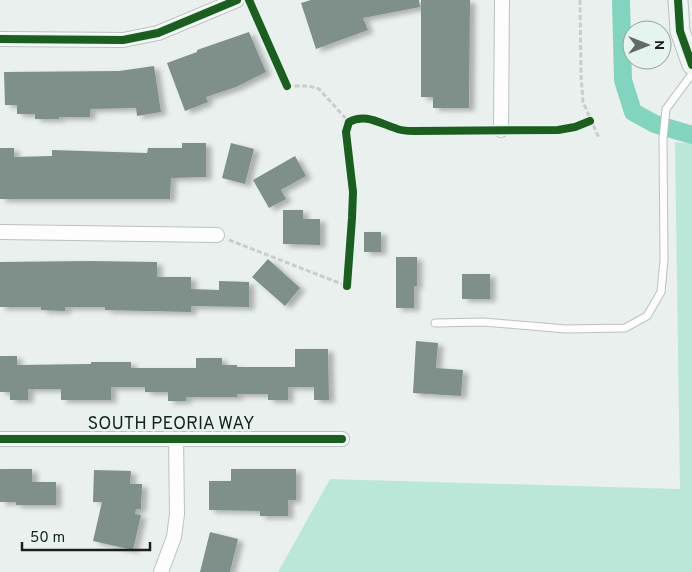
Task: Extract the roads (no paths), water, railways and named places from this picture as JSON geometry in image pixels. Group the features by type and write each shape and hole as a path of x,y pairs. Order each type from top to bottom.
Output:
{"main road":[{"path":"678,0 680,31 692,66"}],"street":[{"path":"0,39 124,40 158,33 237,0"},
{"path":"501,130 502,0"},
{"path":"0,232 217,235"},
{"name":"SOUTH PEORIA WAY","path":"0,439 342,439"},
{"path":"161,572 174,537 177,514 176,439"}],"lane":[{"path":"435,323 483,322 566,329 625,328 647,316 661,292 664,260 663,139 666,109 692,74"}],"waterway":[{"path":"621,0 623,80 633,112 655,124 692,135"}]}
